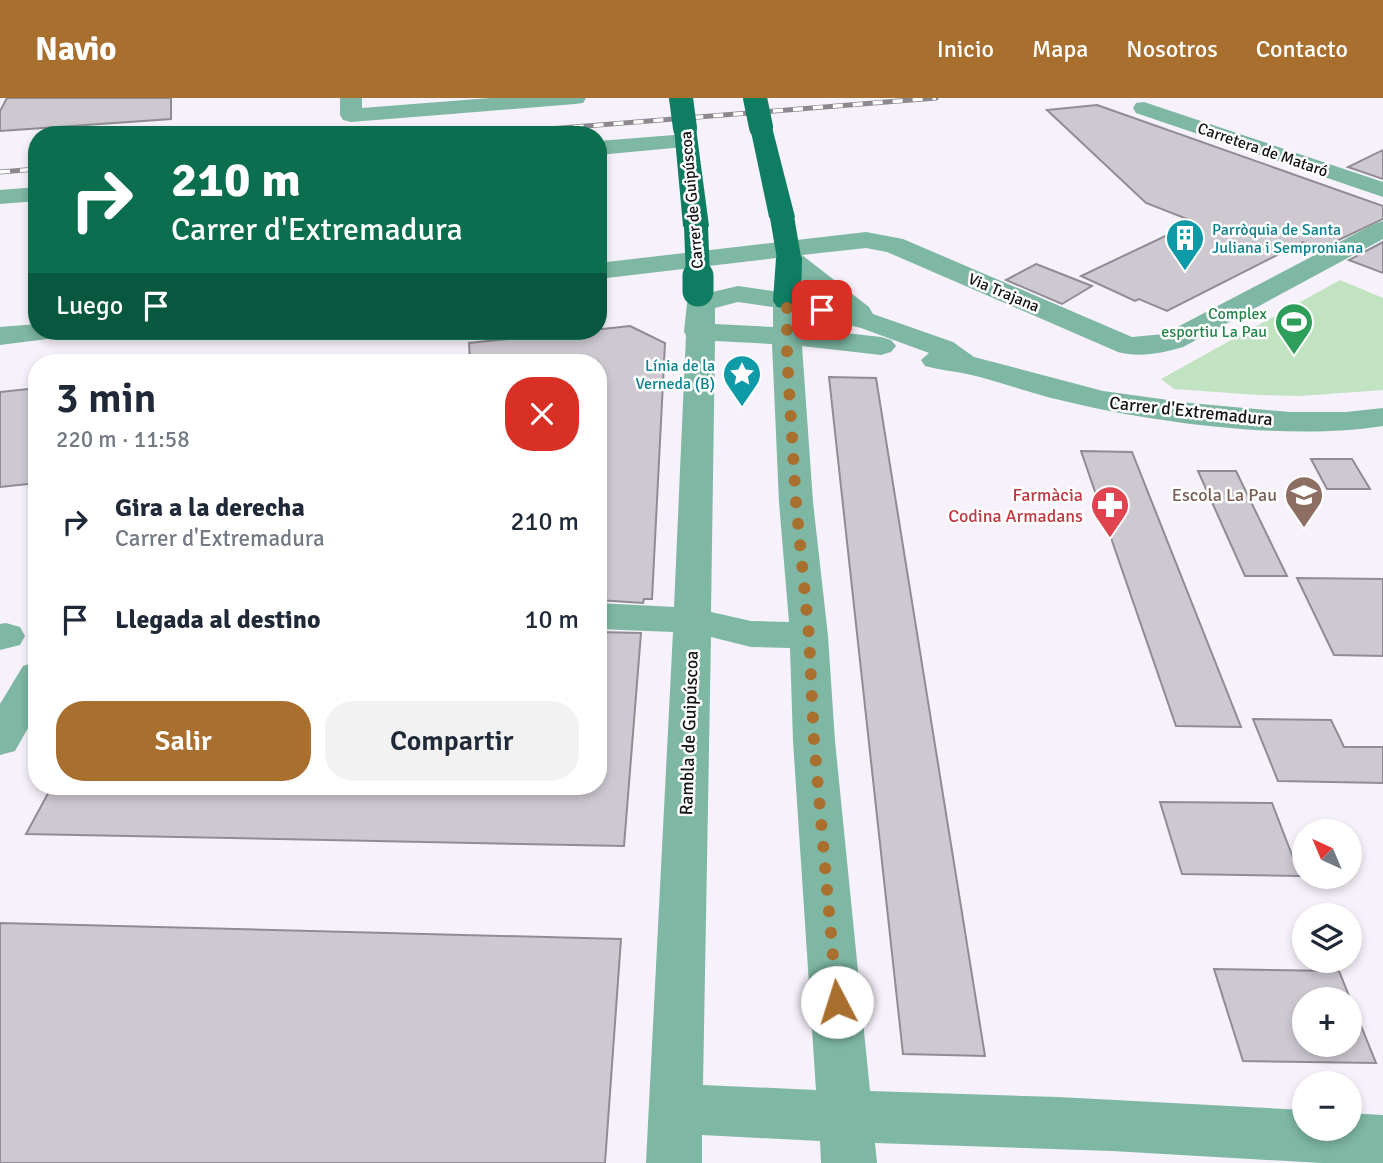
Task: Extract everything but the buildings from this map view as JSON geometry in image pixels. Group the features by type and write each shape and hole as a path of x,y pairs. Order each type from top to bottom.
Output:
{"main road":[{"name":"Carrer de Guipúscoa","path":"681,98 696,226 699,309"},
{"path":"755,98 795,267 787,318"}],"street":[{"path":"351,106 575,98"},
{"name":"Carretera de Mataró","path":"1144,108 1383,190"},
{"path":"607,147 686,135"},
{"path":"0,197 28,195"},
{"name":"Via Trajana","path":"607,270 866,240 894,244 1128,346 1155,345 1173,341 1383,229"},
{"name":"Carrer d'Extremadura","path":"795,267 871,321 943,348 962,362"},
{"path":"699,309 738,294 787,318"},
{"path":"699,309 787,318"},
{"name":"Rambla de Guipúscoa","path":"674,1163 692,620 699,309"},
{"path":"787,318 796,502 848,1139"},
{"name":"Carrer d'Extremadura","path":"787,318 871,321"},
{"name":"Carrer d'Extremadura","path":"787,318 928,359 962,362 1014,380 1130,407 1378,427"},
{"path":"0,336 28,333"},
{"path":"607,616 692,620 751,634 809,636"},
{"path":"0,740 28,692"},
{"path":"675,1108 760,1114 848,1139 1214,1129 1383,1141"}],"green space":[{"name":"Complex esportiu La Pau","path":"1340,280 1383,298 1383,390 1300,396 1258,395 1174,389 1161,379"}],"railway":[{"path":"586,126 936,98"},
{"path":"0,172 28,170"}],"place":[{"name":"Parròquia de Santa Juliana i Semproniana","path":"1185,272"},
{"name":"Complex esportiu La Pau","path":"1294,356"},
{"name":"Línia de la Verneda (B)","path":"742,408"},
{"name":"Escola La Pau","path":"1304,529"},
{"name":"Farmàcia Codina Armadans","path":"1110,539"}],"route":[{"path":"822,310 787,301 787,355 796,502 837,1002"}]}
